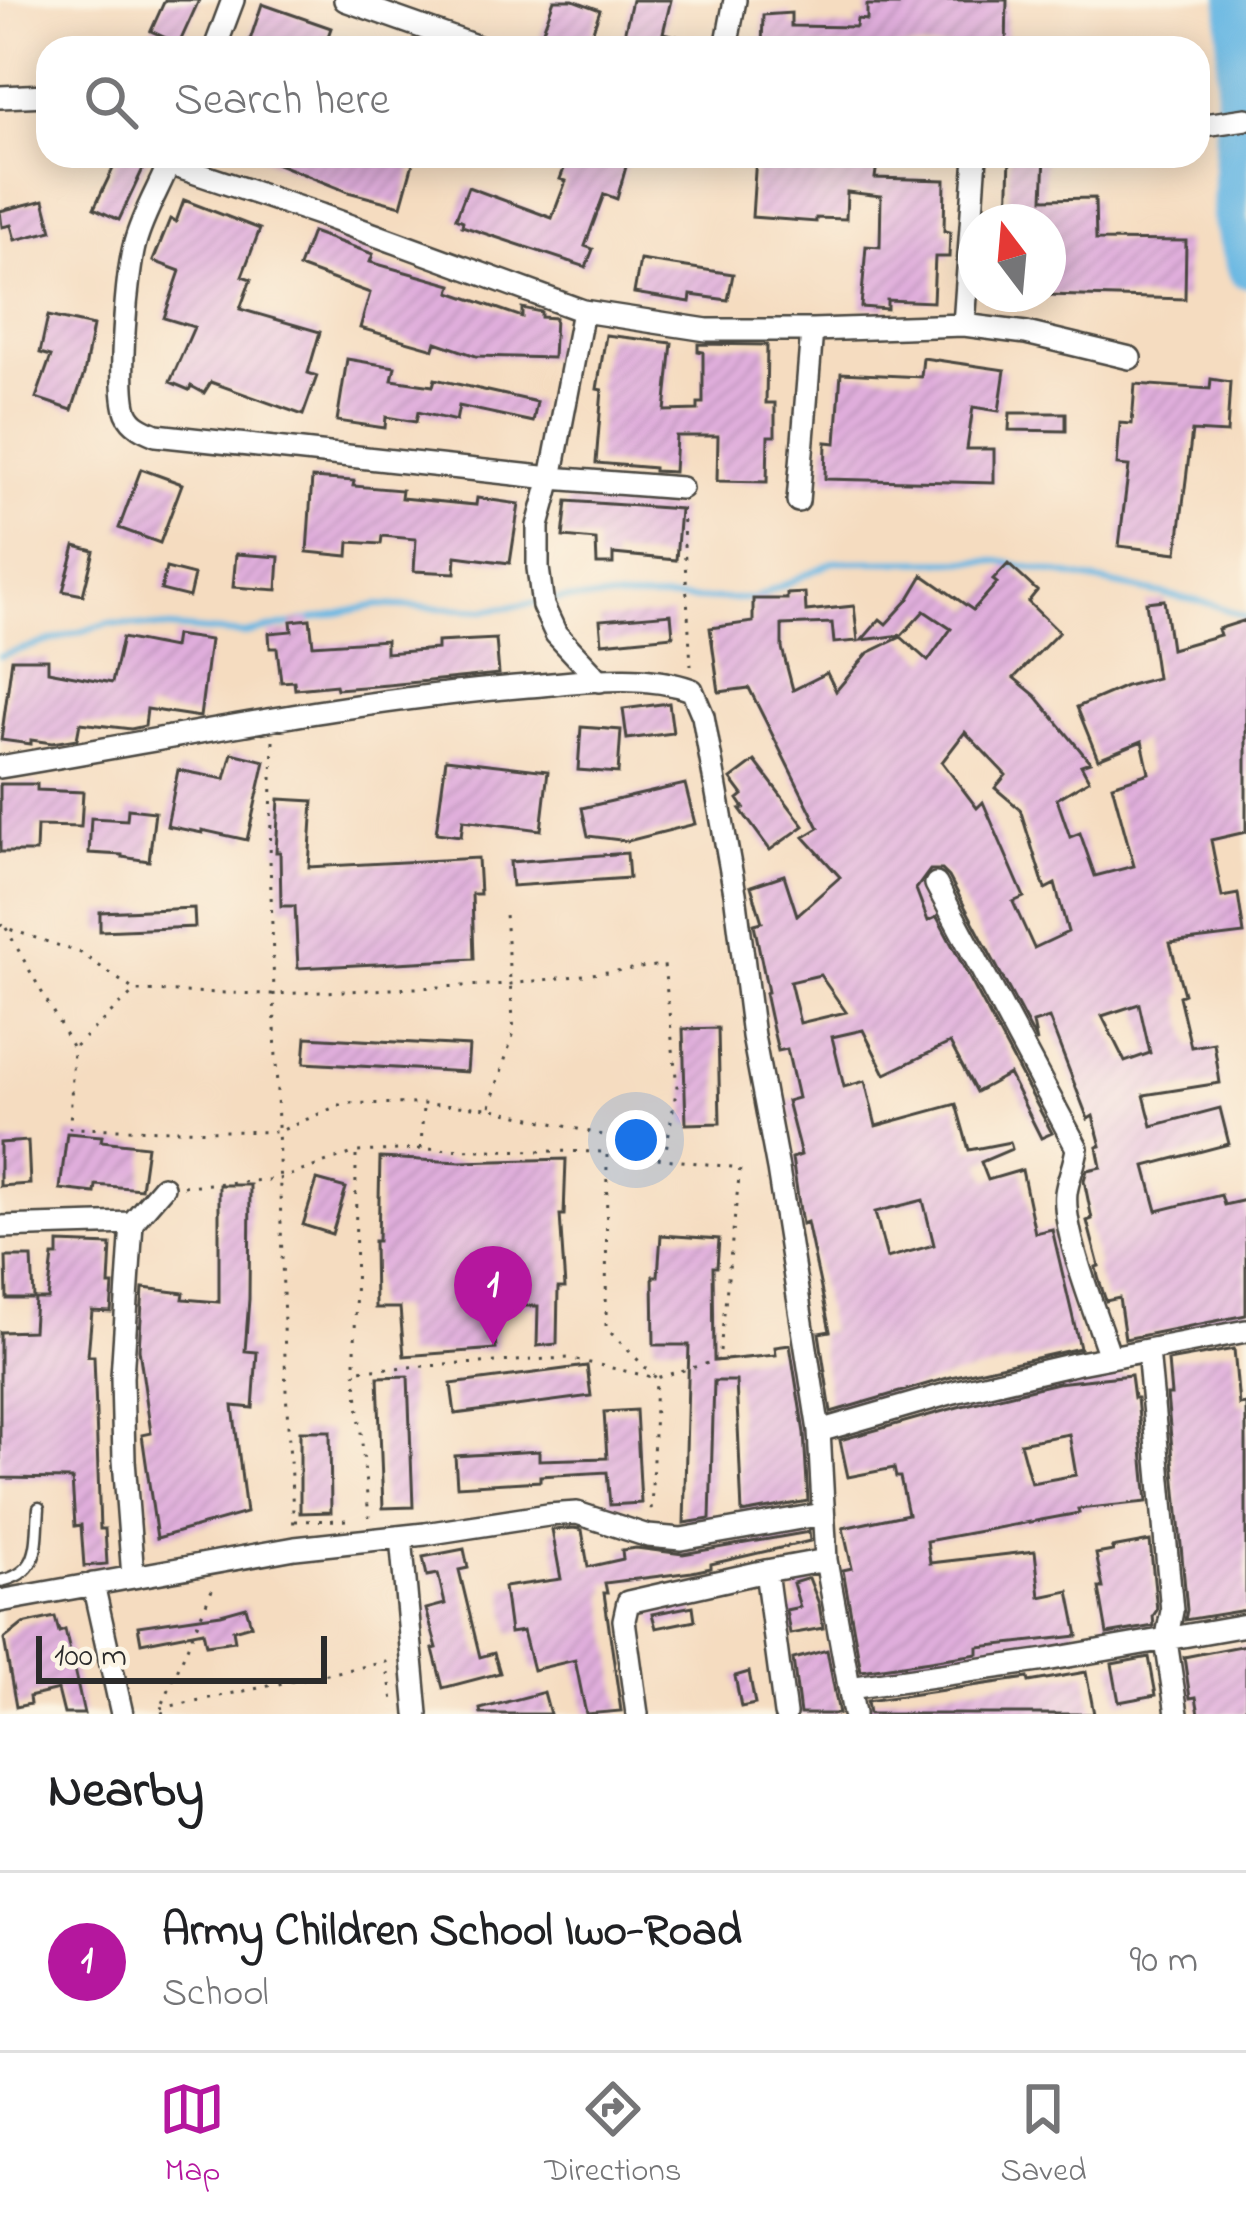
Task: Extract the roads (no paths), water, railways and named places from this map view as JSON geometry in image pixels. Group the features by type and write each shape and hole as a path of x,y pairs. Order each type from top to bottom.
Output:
{"street":[{"path":"219,36 233,0"},
{"path":"345,0 447,36"},
{"path":"728,36 735,0"},
{"path":"0,97 36,96"},
{"path":"1210,124 1241,120"},
{"path":"167,168 135,241 129,273 123,384 128,415 140,428 156,435 681,488"},
{"path":"193,168 583,311 706,329 964,325 1026,333 1130,358"},
{"path":"964,325 975,168"},
{"path":"583,311 538,526 542,601 556,634 600,681"},
{"path":"798,501 812,330"},
{"path":"0,767 342,707 464,691 600,681 668,682 692,690 703,716 735,893 753,1036 819,1431 826,1560 854,1714"},
{"path":"936,884 1077,1148 1066,1190 1067,1222 1110,1357"},
{"path":"133,1577 122,1377 132,1223 163,1187"},
{"path":"0,1227 132,1223"},
{"path":"819,1431 954,1392 1246,1331"},
{"path":"1148,1349 1172,1611 1166,1641 1177,1714"},
{"path":"0,1601 296,1548 577,1514 648,1536 681,1538 823,1514"},
{"path":"401,1537 417,1714"},
{"path":"637,1714 624,1620 628,1602 826,1560"},
{"path":"766,1571 785,1714"},
{"path":"93,1583 122,1714"},
{"path":"849,1688 1246,1625"}],"lane":[{"path":"0,1580 18,1577 31,1566 39,1508"}],"waterway":[{"path":"1236,0 1230,218 1246,270"},
{"path":"0,656 109,623 245,634 377,605 486,610 562,599 753,599 833,562 998,561 1212,604 1246,617"}],"place":[{"name":"Army Children School Iwo-Road","path":"493,1345"}]}
